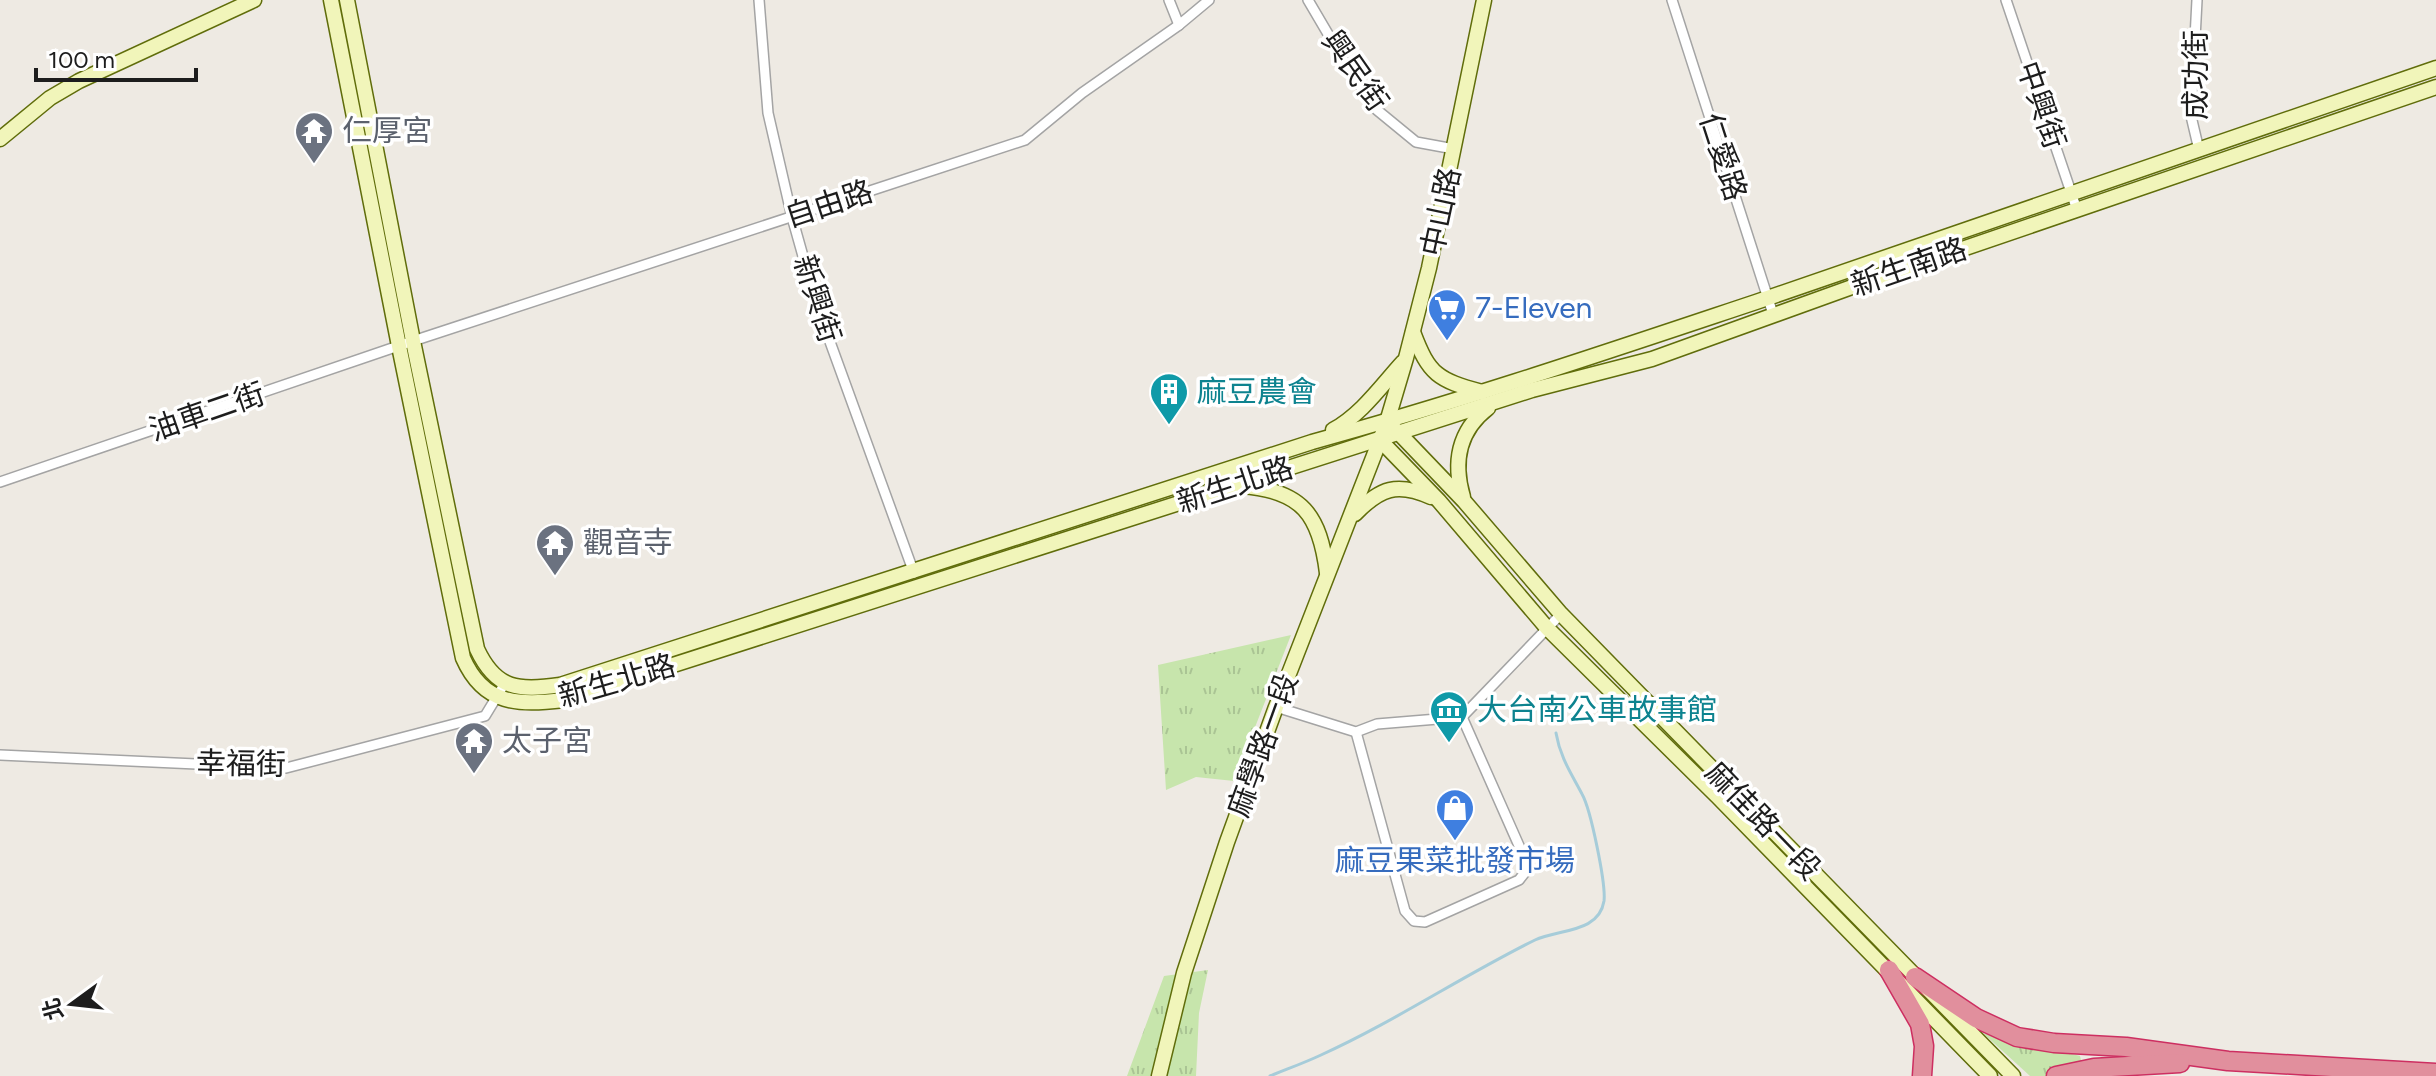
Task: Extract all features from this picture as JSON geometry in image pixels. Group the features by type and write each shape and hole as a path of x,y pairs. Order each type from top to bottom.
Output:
{"highway":[{"path":"1889,970 1920,1024 1924,1046 1922,1076"},
{"path":"1915,977 1976,1018 2017,1037 2228,1061 2436,1073"},
{"path":"2056,1076 2120,1066 2228,1061"}],"main road":[{"path":"0,139 50,98 79,81 254,0"},
{"path":"331,0 406,343"},
{"path":"347,0 463,658 468,671 482,686 501,690"},
{"name":"中山路","path":"1387,422 1429,268 1484,0"},
{"name":"新生南路","path":"1387,422 1769,298 2436,68"},
{"name":"新生南路","path":"1380,440 1532,390 1652,359 1773,314 2436,87"},
{"path":"1413,332 1425,363 1436,375 1482,392"},
{"path":"1312,442 1346,423 1364,407 1406,358"},
{"path":"1464,501 1456,474 1464,436 1478,415 1495,402"},
{"name":"新生北路","path":"501,690 560,685 1312,442 1387,422"},
{"name":"麻佳路一段","path":"1387,422 1464,501 1561,614 2013,1076"},
{"name":"麻學路一段","path":"1159,1076 1184,973 1227,842 1387,422"},
{"name":"新生北路","path":"501,690 522,704 564,700 1380,440"},
{"name":"麻佳路一段","path":"1380,440 1439,501 1547,628 1718,797 1990,1076"},
{"path":"1232,485 1274,490 1300,504 1314,523 1324,548 1327,575"},
{"path":"1349,521 1368,500 1389,489 1418,491 1439,501"}],"street":[{"name":"新興街","path":"759,0 768,113 792,217 817,306 918,587"},
{"path":"1169,0 1179,25"},
{"name":"自由路","path":"406,343 1025,140 1082,93 1179,25 1209,0"},
{"name":"興民街","path":"1308,0 1377,110 1416,142 1454,149"},
{"name":"仁愛路","path":"1672,0 1773,314"},
{"name":"中興街","path":"2006,0 2077,210"},
{"name":"成功街","path":"2197,0 2191,116 2199,150"},
{"name":"油車二街","path":"0,482 406,343"},
{"path":"1276,707 1356,732 1377,724 1462,717 1561,614"},
{"name":"幸福街","path":"0,755 286,768 485,716 501,690"},
{"path":"1356,732 1405,911 1414,921 1425,922 1519,880 1528,866 1462,717"}],"green space":[{"path":"1291,635 1234,781 1196,777 1166,790 1158,665"},
{"path":"1208,970 1199,1013 1196,1076 1127,1076 1164,976"},
{"path":"1984,1034 2080,1056 2082,1064 2059,1076 2030,1076"}],"waterway":[{"path":"1270,1076 1348,1042 1535,940 1586,925 1601,911 1603,879 1590,815 1563,757 1556,733"}],"place":[{"name":"仁厚宮","path":"314,165"},
{"name":"7-Eleven","path":"1447,342"},
{"name":"麻豆農會","path":"1169,426"},
{"name":"觀音寺","path":"555,577"},
{"name":"大台南公車故事館","path":"1449,744"},
{"name":"太子宮","path":"474,775"},
{"name":"麻豆果菜批發市場","path":"1455,842"}]}
